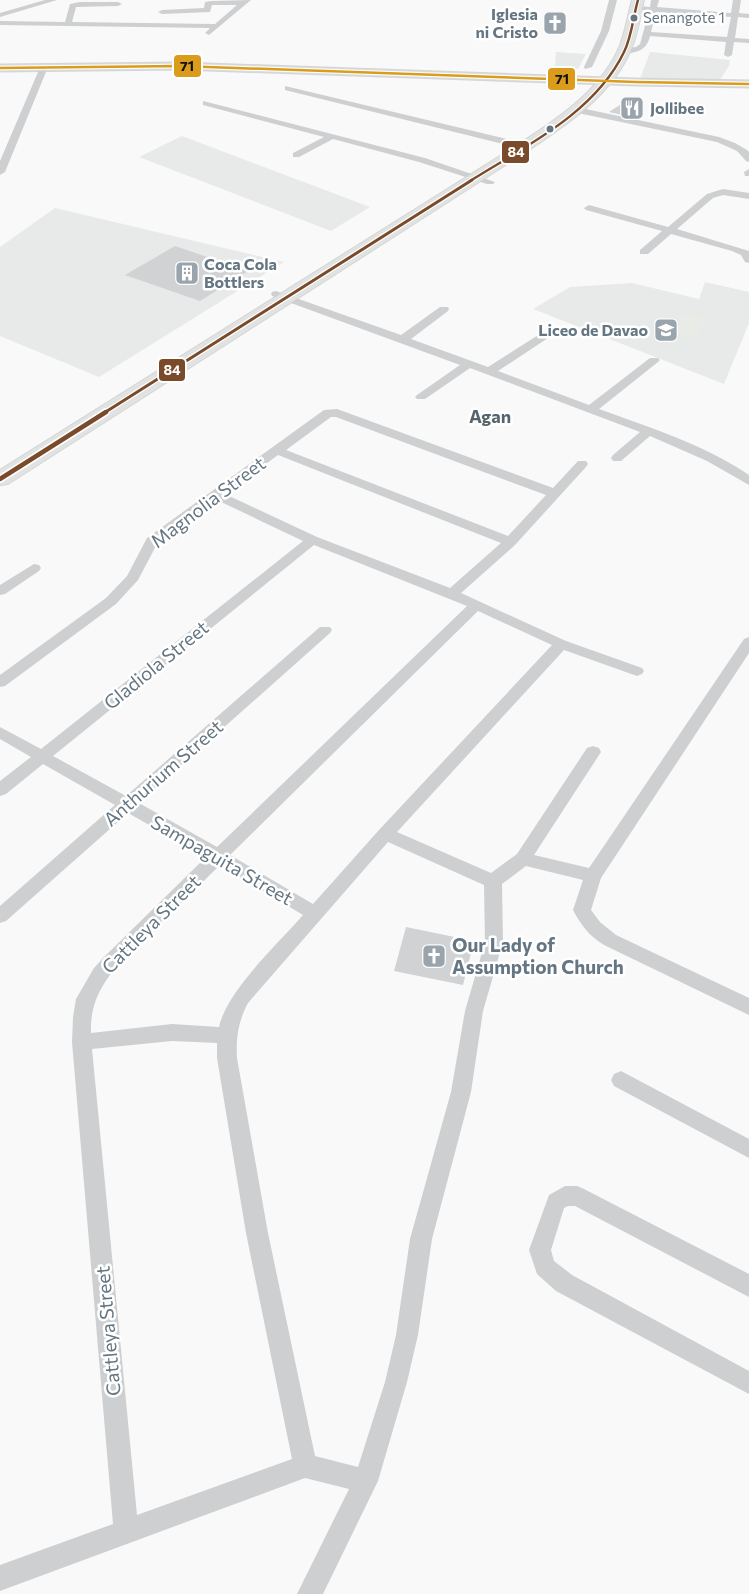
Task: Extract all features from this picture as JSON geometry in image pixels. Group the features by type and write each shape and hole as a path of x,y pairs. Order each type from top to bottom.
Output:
{"highway":[{"path":"0,467 478,178 550,130 576,110 597,76 634,3"},
{"path":"478,178 515,144 567,108 624,51 634,3"},
{"path":"0,479 281,296"}],"main road":[{"path":"0,68 188,66 597,76 749,84"}],"street":[{"path":"0,15 53,0"},
{"path":"597,76 604,31 613,0"},
{"path":"624,51 642,47 648,34 655,0"},
{"path":"728,55 737,0"},
{"path":"160,26 163,9 202,12 208,10 208,4 211,3 245,2"},
{"path":"205,37 245,2"},
{"path":"634,3 653,9 749,16"},
{"path":"68,24 73,6 80,4 117,12 160,26 216,26"},
{"path":"0,23 68,24 117,12"},
{"path":"648,34 749,42"},
{"path":"0,172 44,67"},
{"path":"288,88 380,109 515,144"},
{"path":"206,103 422,160 478,178"},
{"path":"576,110 725,142 743,151 749,159"},
{"path":"296,155 330,137"},
{"path":"644,252 664,233 672,229 710,196 723,192 749,196"},
{"path":"589,208 672,229 736,249 745,253 749,260"},
{"path":"281,296 490,372 701,452 726,465 749,481"},
{"path":"402,340 444,309"},
{"path":"490,372 547,334"},
{"path":"591,410 654,360"},
{"path":"421,396 468,364"},
{"name":"Magnolia Street","path":"0,682 111,601 133,576 144,550 152,541 278,450 324,414 337,413 556,494"},
{"path":"617,458 647,432"},
{"path":"278,450 510,542"},
{"path":"452,594 510,542 582,464"},
{"path":"216,495 312,540 452,594 561,644 637,671"},
{"name":"Gladiola Street","path":"0,790 312,540"},
{"path":"0,591 34,568"},
{"name":"Cattleya Street","path":"126,1530 82,1042 81,1021 84,1000 109,963 475,606"},
{"name":"Anthurium Street","path":"0,916 325,630"},
{"path":"749,642 593,876 582,910 588,921 598,932 749,1008"},
{"path":"305,1466 257,1233 227,1058 227,1036 231,1016 241,998 314,913 561,644"},
{"name":"Sampaguita Street","path":"0,732 126,806 219,855 314,913"},
{"path":"493,881 523,859 593,752"},
{"path":"385,834 493,881"},
{"path":"523,859 593,876"},
{"path":"310,1594 366,1481 396,1382 407,1335 421,1239 460,1092 474,1011 494,942 493,881"},
{"path":"82,1042 174,1031 227,1036"},
{"path":"621,1080 749,1149"},
{"path":"749,1286 578,1196 565,1196 556,1202 540,1250 545,1267 564,1283 749,1383"},
{"path":"0,1578 126,1530 305,1466 366,1481"}],"shaded area":[{"path":"556,52 586,54 578,69 555,68"},
{"path":"650,52 730,60 729,66 719,81 640,79"},
{"path":"182,136 370,207 331,231 139,157"},
{"path":"55,208 284,262 99,377 0,336 0,247"},
{"name":"Liceo de Davao","path":"705,282 749,292 749,323 724,384 533,309 570,287 632,283 699,299"},
{"path":"683,313 706,317 696,337 673,333"}],"building":[{"path":"626,101 643,105 627,116 609,112"},
{"name":"Coca Cola Bottlers","path":"175,246 248,271 200,301 125,275"},
{"name":"Our Lady of Assumption Church","path":"406,927 474,941 463,985 394,971"}],"transit line":[{"name":"84","path":"0,479 553,128 593,94 615,67 624,52 638,0"},
{"name":"71","path":"0,68 180,66 636,82 749,84"}],"place":[{"name":"Senangote 1","path":"634,18"},
{"name":"Iglesia ni Cristo","path":"555,23"},
{"name":"Jollibee","path":"632,108"},
{"name":"Coca Cola Bottlers","path":"187,273"},
{"name":"Liceo de Davao","path":"666,330"},
{"name":"Our Lady of Assumption Church","path":"434,956"}],"district":[{"name":"Agan","path":"490,417"}]}
